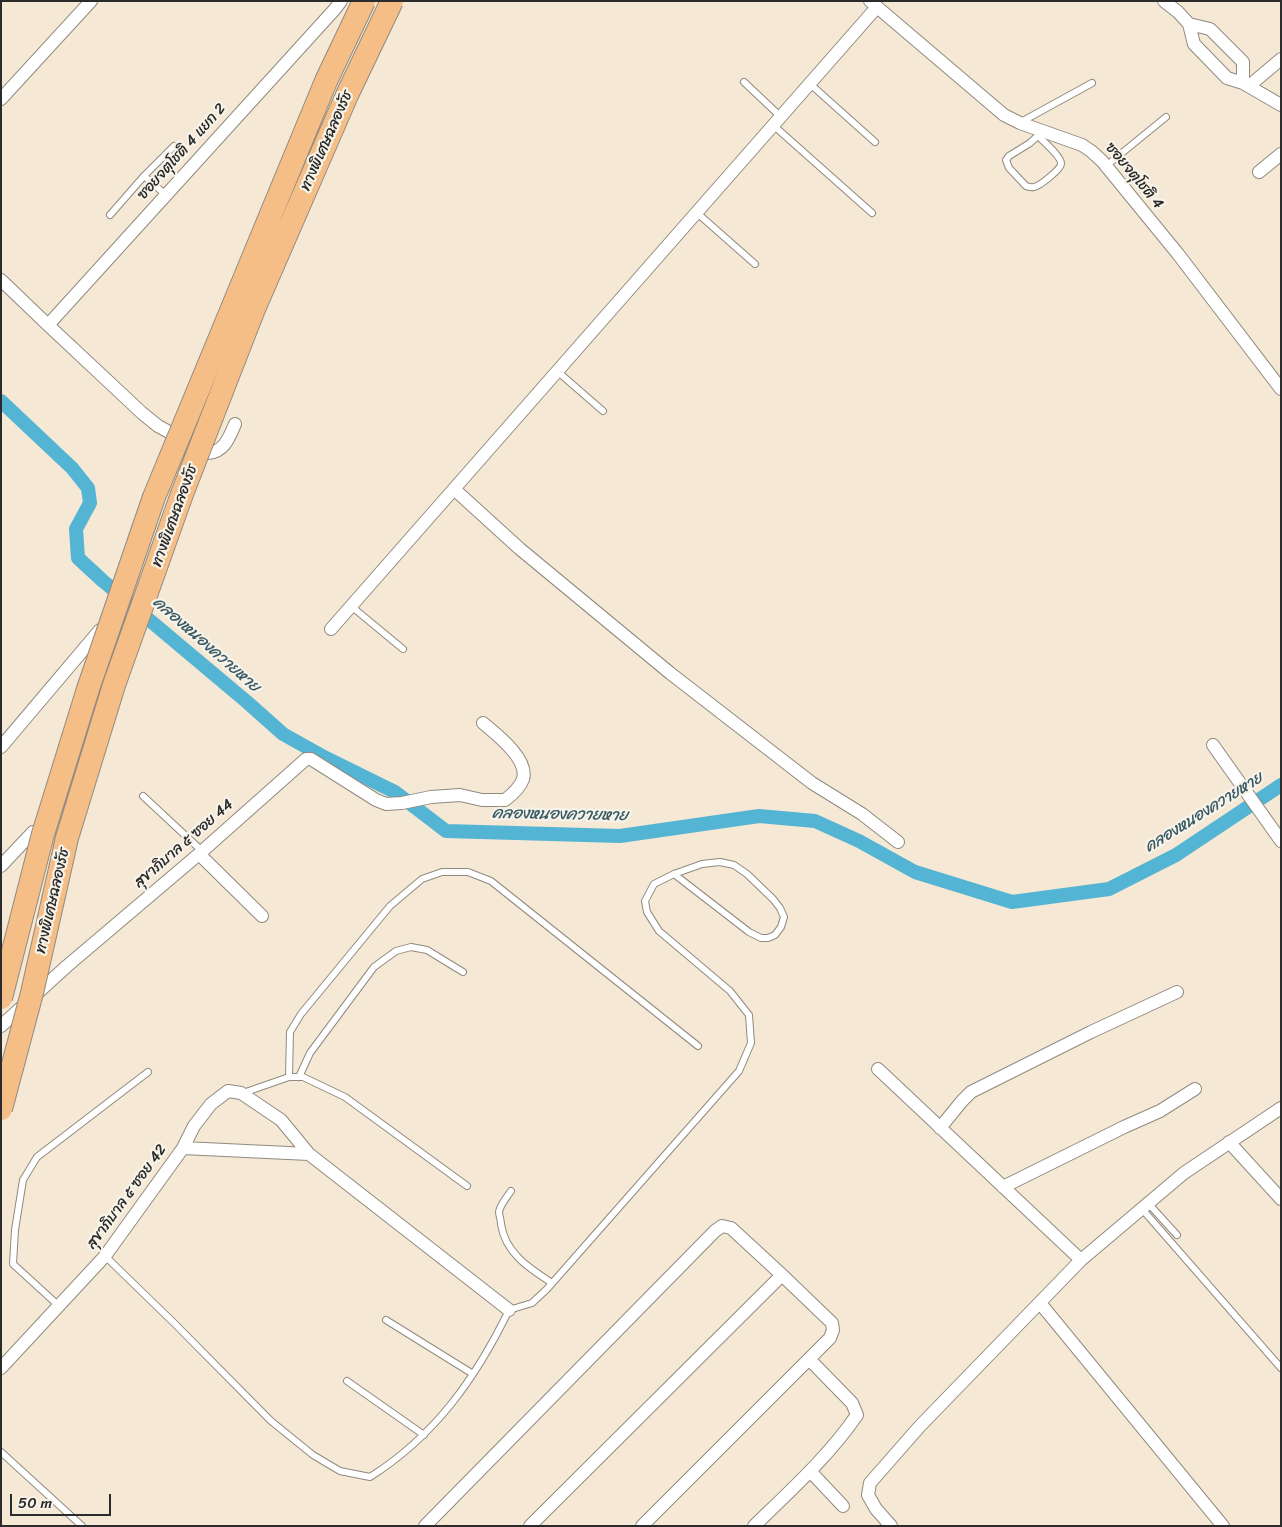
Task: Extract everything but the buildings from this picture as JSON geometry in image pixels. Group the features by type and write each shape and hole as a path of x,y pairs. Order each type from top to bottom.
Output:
{"highway":[{"name":"ทางพิเศษฉลองรัช","path":"1,998 46,825 88,688 154,497 322,90 364,1"},
{"name":"ทางพิเศษฉลองรัช","path":"1,1109 32,993 67,838 118,675 182,494 254,309 347,95 392,1"}],"street":[{"path":"1,99 92,1"},
{"name":"ซอยจตุโชติ 4 แยก 2","path":"48,325 341,1"},
{"path":"1164,1 1190,24 1210,29 1243,62 1246,84"},
{"path":"331,629 809,83 874,4"},
{"name":"ซอยจตุโชติ 4","path":"874,4 1004,115 1041,134 1082,145 1091,151 1106,166 1178,254 1281,389"},
{"path":"1190,24 1194,44 1227,78 1246,84 1281,105"},
{"path":"1246,84 1281,59"},
{"path":"1259,172 1281,154"},
{"path":"1,280 158,426 208,453 215,453 228,441 235,424"},
{"path":"454,489 520,549 685,685 812,784 862,814 898,842"},
{"path":"1,747 100,630"},
{"name":"สุขาภิบาล ๕ ซอย 44","path":"1,1026 67,966 306,759 311,759 376,800 386,804 431,797 460,796 498,801 505,800 516,791 524,777 522,767 512,750 483,723"},
{"path":"1213,745 1281,841"},
{"path":"1,866 33,832"},
{"path":"200,852 262,916"},
{"path":"940,1128 971,1092 1091,1032 1177,992"},
{"path":"878,1069 1081,1260"},
{"path":"1003,1187 1124,1126 1160,1111 1195,1089"},
{"path":"183,1148 194,1126 211,1104 228,1091 241,1093 281,1120 309,1154 509,1310"},
{"path":"892,1526 876,1509 868,1495 870,1483 920,1426 1081,1260 1184,1173 1281,1108"},
{"path":"1229,1142 1281,1199"},
{"name":"สุขาภิบาล ๕ ซอย 42","path":"1,1368 105,1256 183,1148 309,1154"},
{"path":"425,1526 715,1231 722,1226 731,1228 832,1323 833,1330 830,1338 810,1359 642,1526"},
{"path":"530,1526 782,1275"},
{"path":"1040,1303 1223,1526"},
{"path":"754,1526 810,1471 857,1415 852,1403 810,1359"},
{"path":"810,1471 843,1506"}],"lane":[{"path":"744,82 776,120 872,213"},
{"path":"809,83 875,142"},
{"path":"1020,123 1092,83"},
{"path":"1106,166 1166,117"},
{"path":"1041,134 1062,162 1061,166 1048,178 1035,187 1030,187 1026,186 1009,168 1006,160 1041,134"},
{"path":"110,215 144,176 174,146"},
{"path":"144,176 166,195"},
{"path":"696,212 754,264"},
{"path":"557,370 603,411"},
{"path":"351,606 403,649"},
{"path":"143,796 200,852"},
{"path":"105,1256 271,1420 313,1455 340,1471 370,1477 388,1466 424,1435 462,1392 497,1336 509,1310 532,1302 552,1284 738,1071 751,1044 749,1015 730,991 659,931 647,912 645,901 654,884 674,874 702,864 720,862 734,865 747,874 780,908 784,917 782,927 775,935 761,938 749,932 674,874"},
{"path":"289,1077 290,1032 301,1014 390,906 422,879 442,872 468,872 491,881 698,1046"},
{"path":"299,1077 310,1053 374,967 396,951 411,948 427,950 463,972"},
{"path":"59,1306 13,1264 15,1230 23,1180 37,1157 148,1072"},
{"path":"241,1093 289,1077 303,1077 345,1097 467,1186"},
{"path":"511,1191 500,1212 507,1244 528,1268 552,1284"},
{"path":"1145,1205 1177,1235"},
{"path":"1145,1205 1281,1368"},
{"path":"386,1320 473,1374"},
{"path":"347,1381 424,1435"},
{"path":"1,1452 82,1526"}],"waterway":[{"name":"คลองหนองควายหาย","path":"1,401 72,468 88,488 90,503 76,529 78,558 283,734 324,757 395,792 446,831 620,836 759,816 815,821 859,841 915,872 1012,902 1109,889 1176,855 1281,785"}]}
